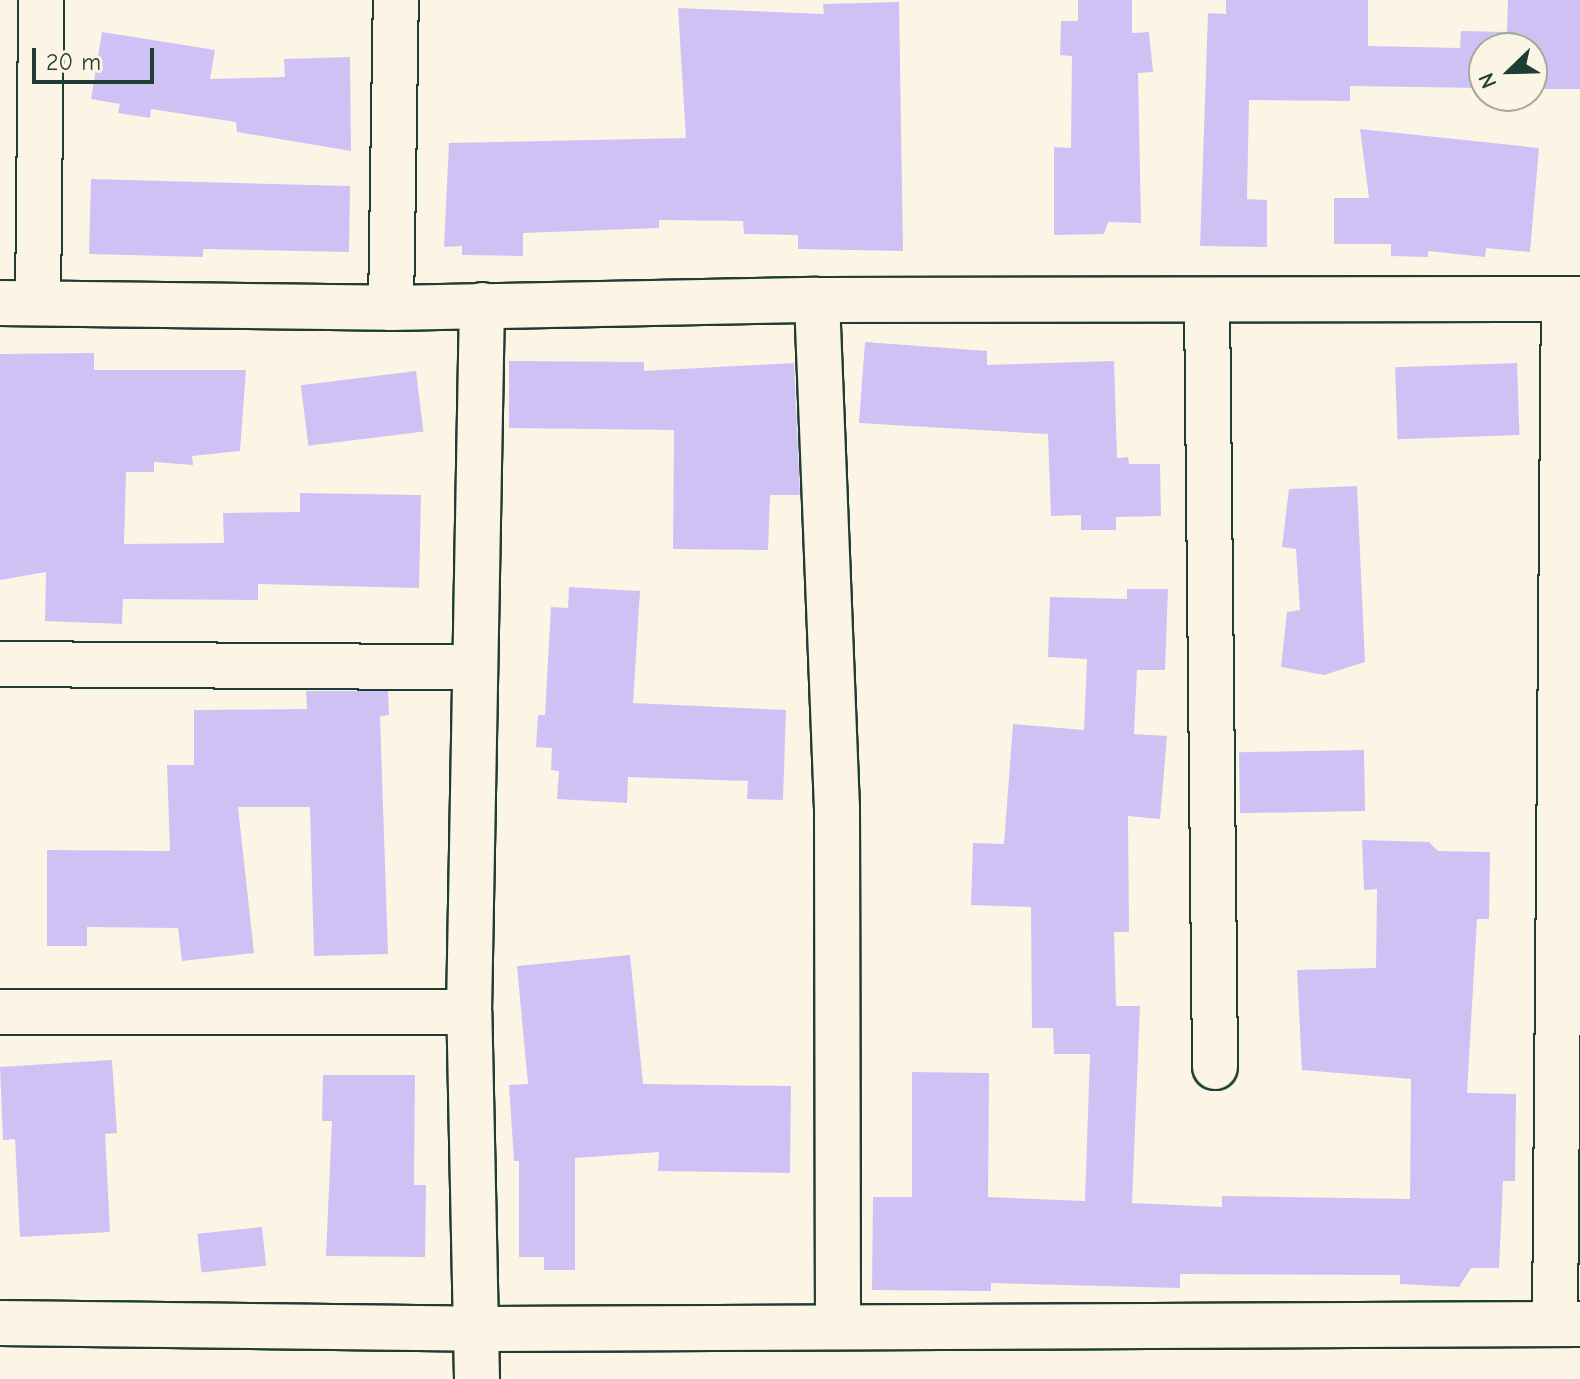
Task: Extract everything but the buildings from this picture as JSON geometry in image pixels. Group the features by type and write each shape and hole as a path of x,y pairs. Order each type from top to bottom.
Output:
{"street":[{"path":"0,1323 479,1329 1568,1324 1572,299 817,300 391,308 19,303 41,0"},
{"path":"391,308 396,0"},
{"path":"817,300 837,808 838,1327"},
{"path":"1207,300 1215,1067"},
{"path":"477,1379 479,1329 469,1012 472,667 482,305"},
{"path":"0,664 472,667"},
{"path":"0,1012 469,1012"}]}
